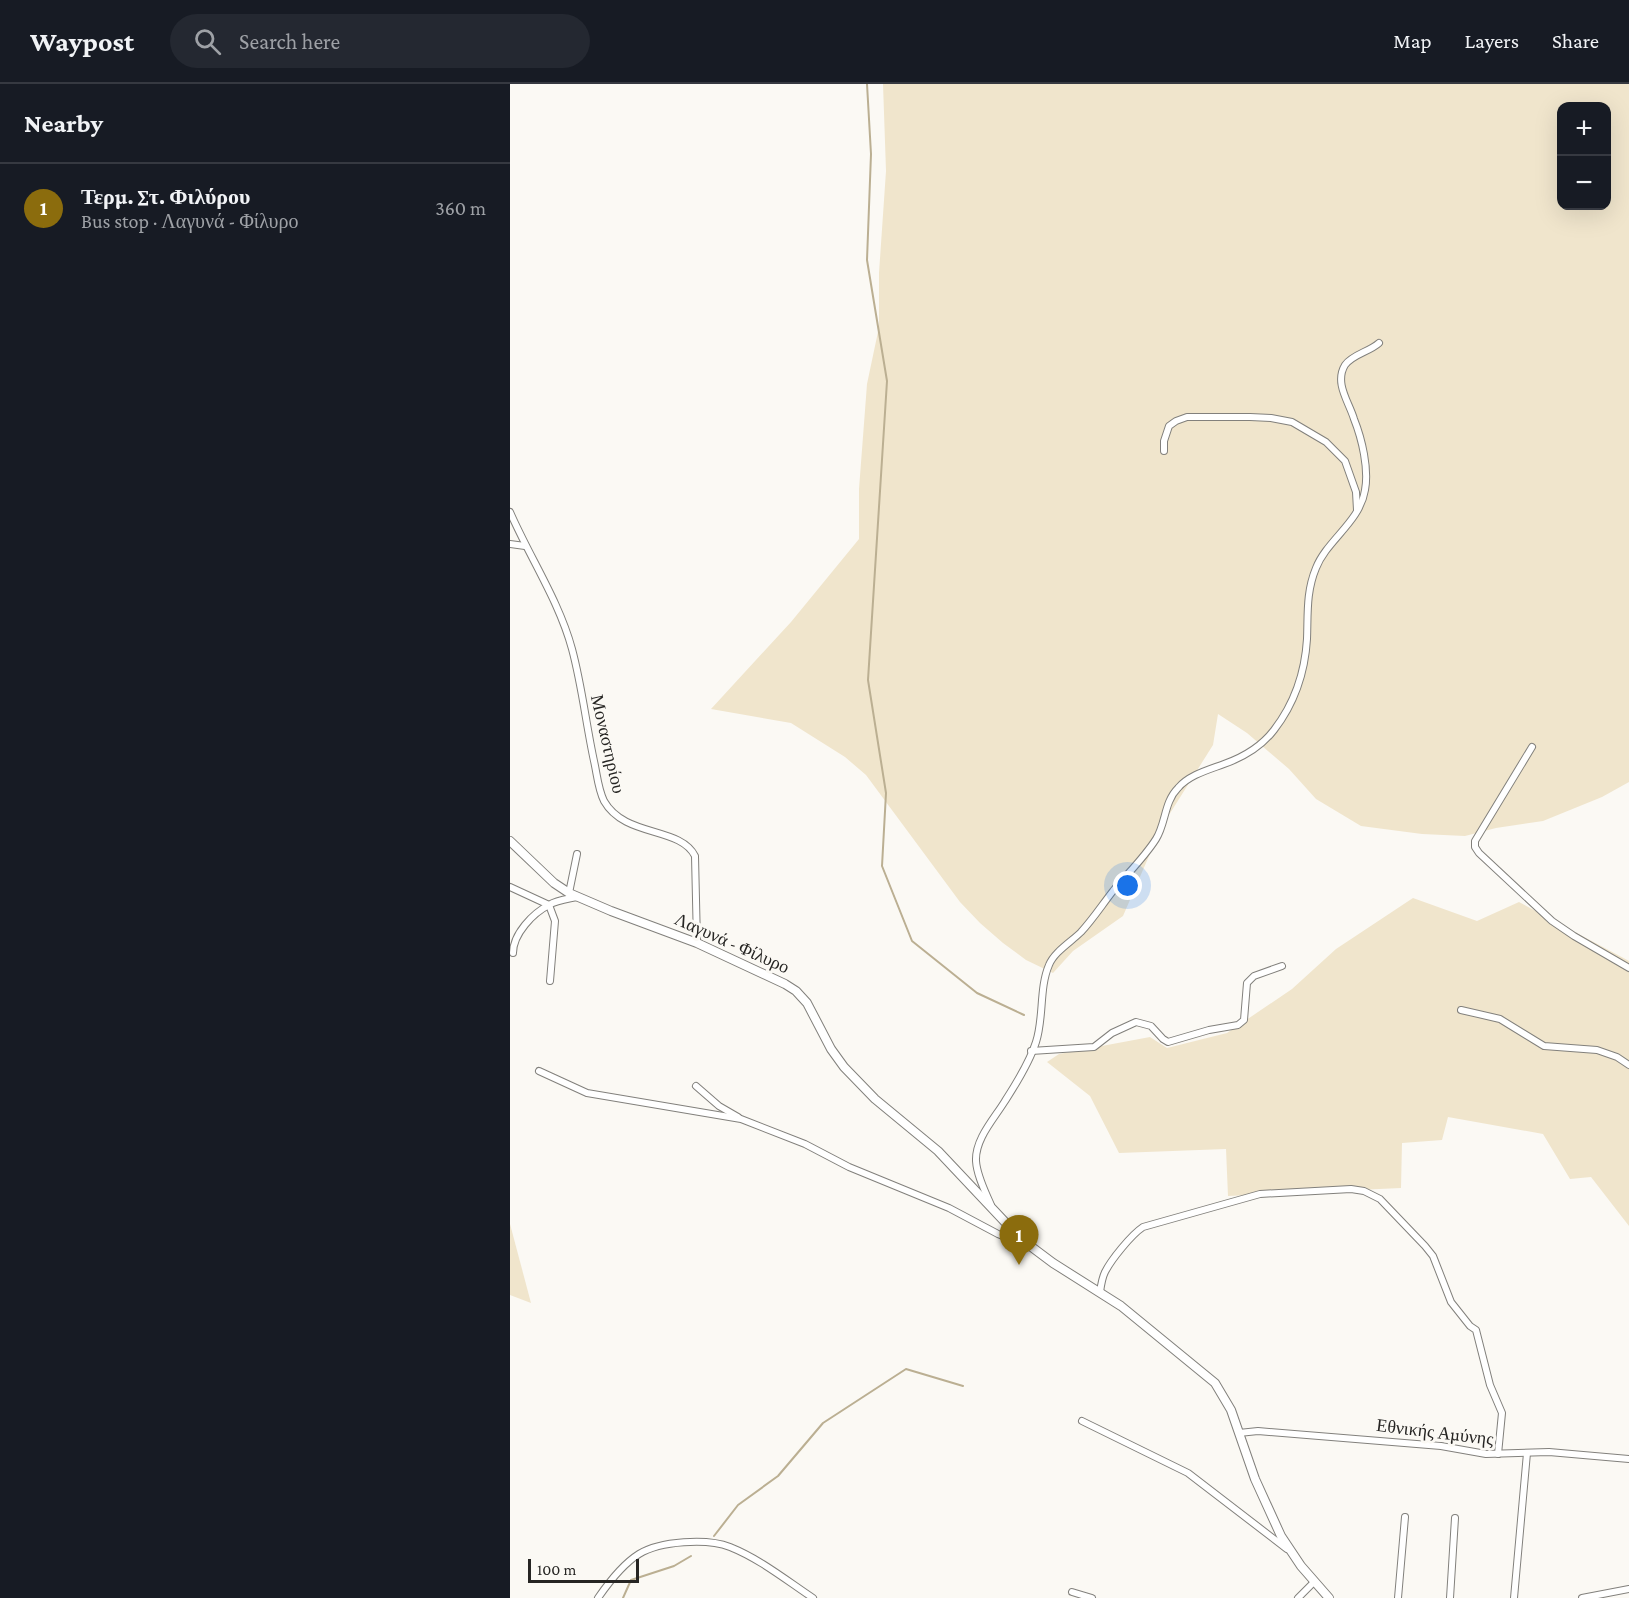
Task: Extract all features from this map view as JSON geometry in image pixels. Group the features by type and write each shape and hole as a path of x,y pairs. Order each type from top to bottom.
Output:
{"street":[{"path":"992,1208 980,1179 976,1160 978,1145 1016,1084 1035,1045 1041,1025 1042,999 1049,964 1092,919 1156,839 1164,822 1168,802 1175,790 1187,780 1258,748 1281,722 1298,686 1305,661 1306,601 1316,567 1322,555 1348,524 1363,501 1366,485 1364,461 1354,419 1343,394 1341,381 1343,368 1350,360 1379,343"},
{"path":"1164,451 1164,441 1169,426 1187,417 1271,418 1292,422 1326,442 1345,461 1356,492 1357,510"},
{"name":"Μοναστηρίου","path":"510,512 550,594 572,648 598,781 605,802 628,823 681,840 694,853 697,944"},
{"path":"510,544 525,546"},
{"path":"1532,747 1475,841 1475,847 1552,921 1629,968"},
{"name":"Λαγυνά - Φίλυρο","path":"510,841 554,883 577,897 697,944 796,991 811,1010 831,1049 844,1067 874,1099 944,1156 1031,1247 1121,1306 1211,1379 1225,1398 1269,1512 1292,1553 1329,1598"},
{"path":"568,892 577,854"},
{"path":"510,887 549,905 555,921 550,981"},
{"path":"513,953 516,938 523,928 549,905 577,897"},
{"path":"1031,1051 1094,1047 1112,1033 1136,1022 1151,1026 1168,1042 1209,1030 1238,1025 1244,1020 1246,988 1250,980 1259,974 1282,966"},
{"path":"1461,1010 1500,1019 1544,1046 1597,1050 1617,1057 1629,1065"},
{"path":"539,1071 587,1093 741,1119"},
{"path":"696,1086 719,1106 741,1119 805,1144 849,1167 939,1204 998,1234 1031,1247"},
{"path":"1100,1292 1102,1279 1108,1267 1136,1232 1143,1227 1260,1194 1351,1189 1373,1194 1433,1256 1451,1302 1470,1326 1476,1330 1490,1385 1502,1413 1498,1455"},
{"path":"1082,1420 1188,1473 1292,1553"},
{"name":"Εθνικής Αμύνης","path":"1239,1433 1258,1431 1381,1440 1461,1448 1498,1455 1549,1452 1629,1459"},
{"path":"1514,1598 1527,1453"},
{"path":"1398,1598 1405,1517"},
{"path":"1450,1598 1455,1518"},
{"path":"598,1598 622,1569 640,1554 674,1544 707,1542 724,1545 741,1552 813,1598"},
{"path":"1299,1598 1314,1582"},
{"path":"1582,1598 1629,1589"},
{"path":"1616,1598 1619,1590"},
{"path":"1072,1592 1092,1598"}],"shaded area":[{"path":"883,84 1629,84 1629,782 1602,797 1543,821 1496,828 1465,836 1422,834 1361,826 1316,799 1289,769 1247,733 1218,714 1213,745 1162,826 1123,916 1073,951 1053,973 1026,960 980,923 960,902 866,775 845,757 791,723 711,709 791,622 859,539 859,489 867,384 879,327 879,273 886,171"},
{"path":"1413,898 1477,921 1519,902 1629,961 1629,1226 1591,1177 1570,1179 1543,1134 1448,1117 1442,1140 1402,1143 1401,1188 1228,1196 1226,1149 1119,1153 1090,1096 1047,1062 1059,1054 1150,1037 1167,1048 1227,1033 1292,989 1336,949"},
{"path":"510,1224 531,1303 510,1295"}],"waterway":[{"path":"867,84 871,154 867,260 887,381 868,680 886,793 882,866 912,941 977,993 1024,1015"},
{"path":"714,1536 738,1505 778,1476 823,1423 906,1369 963,1386"},
{"path":"623,1598 631,1580 674,1566 691,1556"}],"place":[{"name":"Τερμ. Στ. Φιλύρου","path":"1019,1265"}]}
